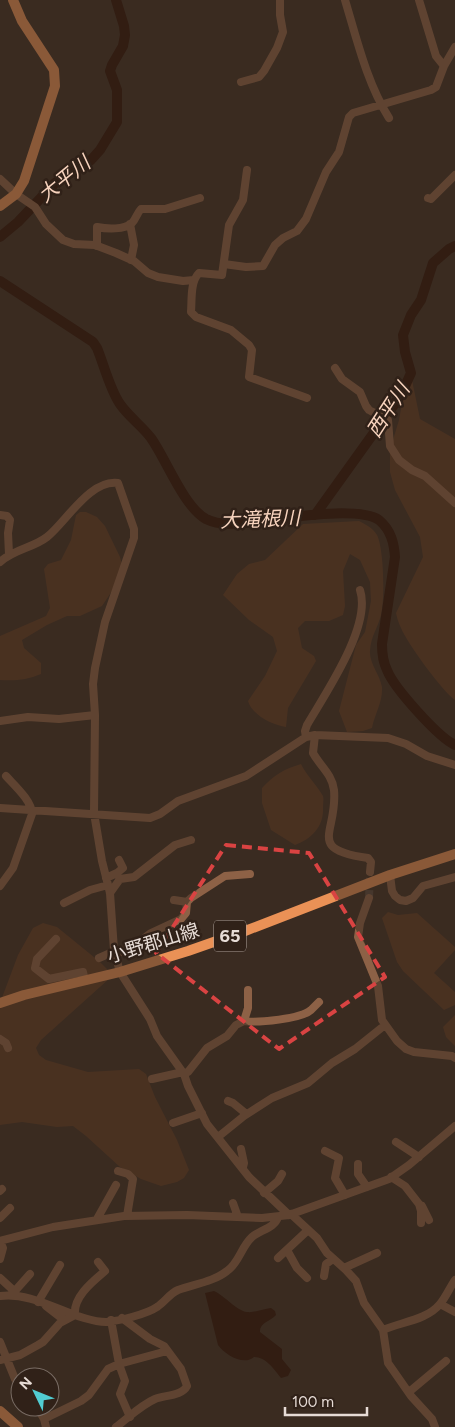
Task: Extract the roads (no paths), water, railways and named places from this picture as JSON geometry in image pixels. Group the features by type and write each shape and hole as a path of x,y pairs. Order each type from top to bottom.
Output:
{"main road":[{"path":"0,206 16,194 24,181 54,92 55,78 54,70 22,21 14,0"},
{"name":"小野郡山線","path":"0,1003 120,972 245,931 390,875 455,854"},
{"path":"0,1411 18,1427"}],"street":[{"path":"241,82 259,77 277,48 283,32 280,0"},
{"path":"345,0 365,64 380,104 389,118"},
{"path":"419,0 436,56 444,66"},
{"path":"224,264 246,267 263,266 275,245 283,238 297,231 306,219 326,172 339,152 349,117 353,113 434,88 455,47"},
{"path":"444,66 455,64"},
{"path":"247,170 243,200 229,225 222,275 199,273 194,280 191,312 196,317 231,330 249,345 252,350 249,377 307,398"},
{"path":"428,198 431,199 455,175"},
{"path":"0,179 16,194 35,207 46,224 63,240 74,244 97,246 131,260 148,273 158,277 183,281 194,280"},
{"path":"97,246 97,227 104,229 122,227 133,222 137,212 141,209 166,209 200,198"},
{"path":"130,224 134,245 131,260"},
{"path":"336,368 342,379 360,392 369,410 388,420 390,446 399,460 412,470 425,476 455,503"},
{"path":"0,562 9,554 46,538 84,498 104,484 118,483 134,529 134,538 115,591 98,652 93,684 95,715 94,813 108,885 115,952 120,972 150,1019 157,1036 184,1073 207,1124 264,1193 317,1238 333,1259 356,1282 364,1303 383,1330 388,1363 408,1392 432,1419 435,1427"},
{"path":"0,515 7,516 10,520 8,533 9,554"},
{"path":"306,737 307,725 329,690 358,628 363,609 360,590"},
{"path":"0,721 28,717 59,719 95,715"},
{"path":"315,735 313,753 325,768 334,788 333,813 328,836 330,843 334,850 344,854 368,858 371,862 370,872"},
{"path":"0,808 150,818 160,814 178,801 246,776 306,737 315,735 388,738 406,744 427,756 455,765"},
{"path":"0,886 13,868 30,822 32,810 22,794 6,776"},
{"path":"64,903 90,890 134,877 176,845 191,840"},
{"path":"108,885 123,868 120,860"},
{"path":"99,958 134,946 151,933 181,919 186,913 187,902 191,898 225,876 250,874"},
{"path":"390,875 392,891 395,896 400,900 406,901 413,898 423,886 455,877"},
{"path":"369,898 360,924 358,937 378,986 382,1020 397,1042 406,1049 414,1052 452,1056 455,1058"},
{"path":"174,900 187,902"},
{"path":"56,938 37,959 35,968 50,979 82,972 85,981"},
{"path":"244,1021 248,1008 248,990"},
{"path":"152,1079 188,1072 208,1048 227,1036 236,1025 244,1021 276,1020 298,1016 310,1011 319,1002"},
{"path":"218,1137 244,1116 272,1098 308,1083 332,1063 355,1049 385,1025"},
{"path":"0,1039 8,1048"},
{"path":"228,1101 233,1102 244,1112 244,1116"},
{"path":"173,1123 202,1114"},
{"path":"0,1259 3,1248 0,1241 53,1227 97,1219 127,1216 278,1217 290,1215 391,1177 419,1157 455,1126"},
{"path":"396,1142 419,1157"},
{"path":"242,1149 243,1167"},
{"path":"325,1151 339,1158 335,1178 344,1195"},
{"path":"358,1164 358,1174 367,1187"},
{"path":"118,1171 128,1174 134,1179 127,1216"},
{"path":"264,1193 278,1181 282,1174"},
{"path":"391,1177 406,1186 409,1192 418,1196 425,1221"},
{"path":"97,1219 116,1185"},
{"path":"233,1203 238,1217"},
{"path":"0,1218 10,1208"},
{"path":"0,1296 14,1294 76,1315 105,1322 122,1318 155,1308 175,1292 228,1271 249,1240 274,1224 278,1217"},
{"path":"278,1258 307,1231"},
{"path":"287,1250 297,1268 307,1278"},
{"path":"344,1268 377,1253"},
{"path":"324,1276 326,1264 333,1259"},
{"path":"76,1315 77,1300 94,1280 105,1271 98,1262"},
{"path":"42,1303 60,1265"},
{"path":"14,1294 30,1274"},
{"path":"0,1278 14,1294"},
{"path":"383,1330 422,1316 440,1304 455,1280"},
{"path":"42,1303 64,1320"},
{"path":"440,1304 455,1312"},
{"path":"0,1342 4,1359 20,1355 43,1342 64,1320 76,1315"},
{"path":"116,1427 153,1400 184,1391 187,1386 181,1369 162,1344 150,1339 122,1318"},
{"path":"111,1320 119,1364 125,1380 120,1394 130,1417"},
{"path":"45,1423 76,1405 88,1395 105,1371 119,1364 167,1351"},
{"path":"408,1392 446,1361"}],"waterway":[{"name":"大平川","path":"0,237 18,222 55,183 91,160 100,150 117,122 117,90 110,71 123,46 125,35 116,0"},
{"name":"西平川","path":"315,515 401,395 411,373 405,352 403,335 411,315 421,300 433,263 455,246"},
{"name":"大滝根川","path":"0,281 93,342 113,392 120,404 151,438 183,494 198,513 206,519 232,524 339,513 369,516 383,524 391,537 395,557 382,644 385,664 391,678 417,711 438,732 455,745"}],"tunnel":[{"path":"369,898 370,872"}]}
